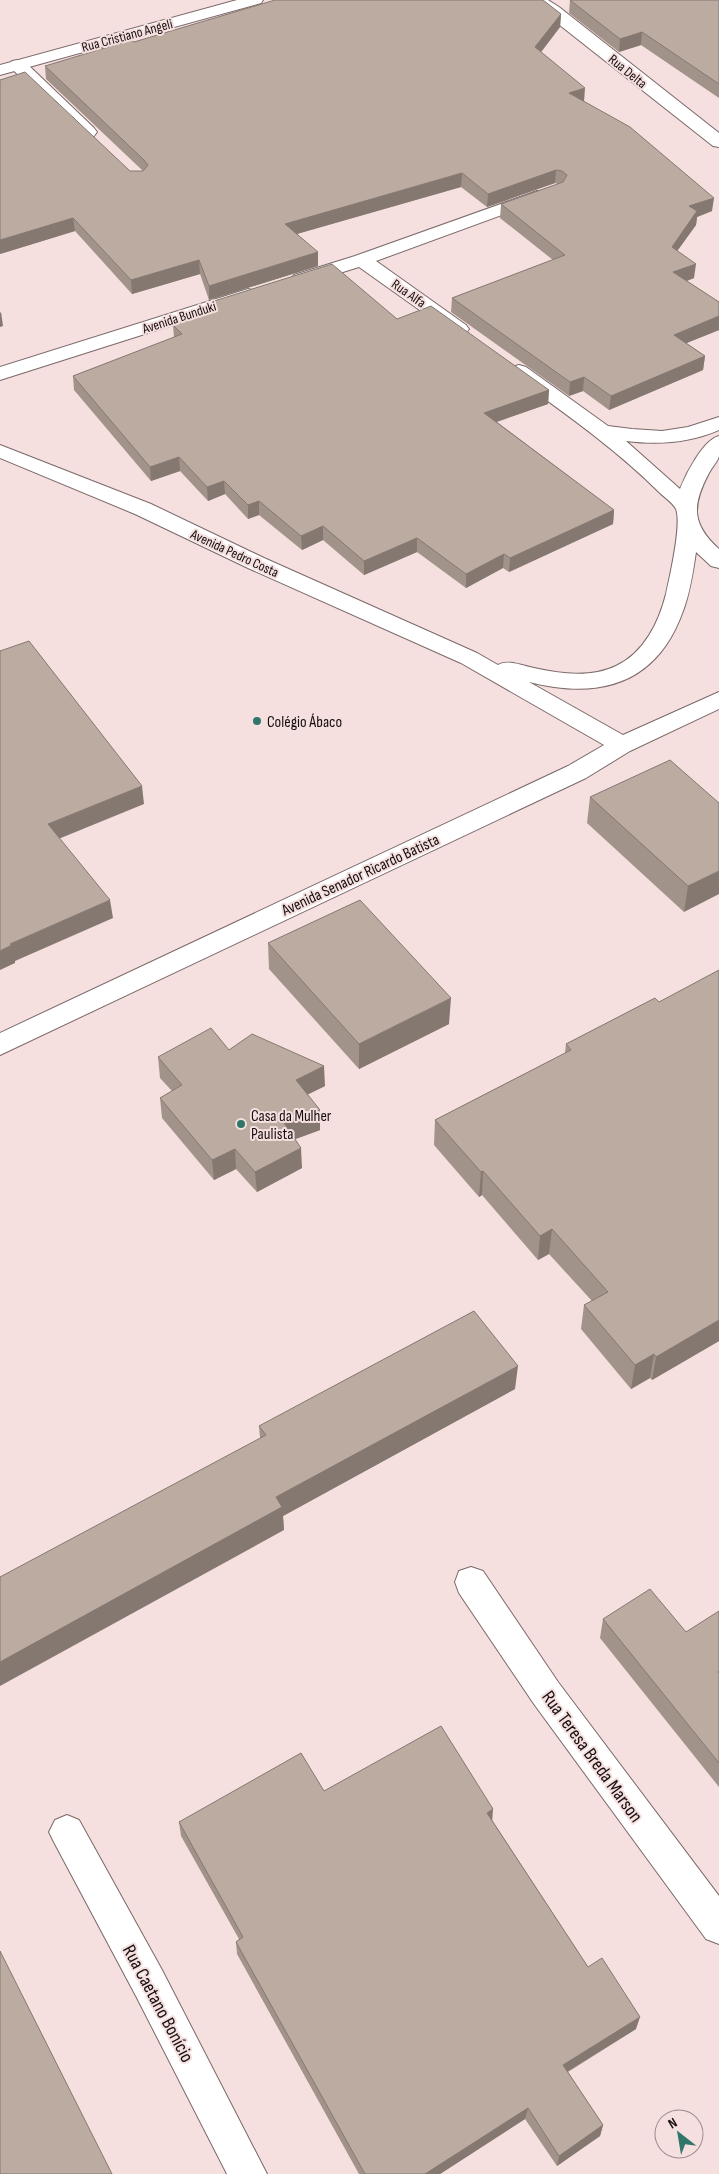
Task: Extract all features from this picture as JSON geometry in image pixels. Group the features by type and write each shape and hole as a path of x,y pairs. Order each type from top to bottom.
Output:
{"street":[{"name":"Rua Cristiano Angeli","path":"0,70 255,0"},
{"name":"Rua Delta","path":"536,0 553,10 719,142"},
{"path":"553,10 570,5"},
{"path":"18,66 103,146"},
{"path":"286,284 362,260 555,190"},
{"name":"Rua Alfa","path":"362,260 474,340"},
{"name":"Avenida Bunduki","path":"0,374 267,290"},
{"path":"506,362 602,431 656,478 719,561"},
{"path":"602,431 650,438 694,432 719,423"},
{"path":"469,658 530,675 560,681 594,682 612,678 649,654 663,634 672,610 688,518 700,469 719,442"},
{"name":"Avenida Pedro Costa","path":"0,451 143,510 256,563 469,658"},
{"path":"469,658 622,746"},
{"name":"Avenida Senador Ricardo Batista","path":"0,1045 576,772 622,746 719,700"},
{"name":"Rua Teresa Breda Marson","path":"471,1582 546,1694 719,1926"},
{"name":"Rua Caetano Bonício","path":"67,1832 248,2174"}],"building":[{"path":"275,0 543,0 561,14 535,47 585,88 569,93 630,127 714,198 689,206 697,211 672,247 696,264 673,272 719,302 719,316 674,335 705,356 611,396 584,377 570,382 452,298 565,255 501,204 563,182 567,175 562,171 556,170 488,194 462,173 285,224 318,252 209,286 199,260 131,280 73,218 0,240 0,80 25,72 130,171 143,171 148,165 144,160 45,66"},
{"path":"570,0 719,0 719,84 642,32 620,39"},
{"path":"332,264 397,319 431,306 549,390 484,413 614,510 510,558 504,554 466,574 417,538 364,561 323,526 301,536 259,501 248,505 224,481 207,487 179,457 150,467 73,376 182,334 173,325 216,307 214,301"},
{"path":"29,641 142,786 48,824 110,900 10,944 12,945 0,951 0,651"},
{"path":"670,760 719,803 719,871 688,886 590,797"},
{"path":"360,900 451,998 359,1044 268,943"},
{"path":"719,970 719,1320 656,1357 654,1354 635,1365 584,1305 608,1292 552,1229 540,1236 435,1120 571,1050 566,1044 655,998 659,1002"},
{"name":"Casa da Mulher Paulista","path":"211,1028 229,1050 252,1034 324,1066 296,1080 320,1110 284,1123 301,1148 255,1172 235,1149 212,1160 160,1098 182,1085 158,1057"},
{"path":"474,1311 518,1366 276,1497 282,1507 0,1662 0,1577 266,1435 259,1426"},
{"path":"650,1589 686,1632 719,1611 719,1763 603,1619"},
{"path":"441,1726 493,1809 487,1813 588,1967 602,1958 640,2017 563,2065 603,2125 559,2156 528,2108 425,2174 365,2174 236,1942 243,1937 179,1822 301,1753 324,1791"},
{"path":"0,1951 112,2174 0,2174"}],"place":[{"name":"Colégio Ábaco","path":"257,721"},
{"name":"Casa da Mulher Paulista","path":"241,1124"}]}
